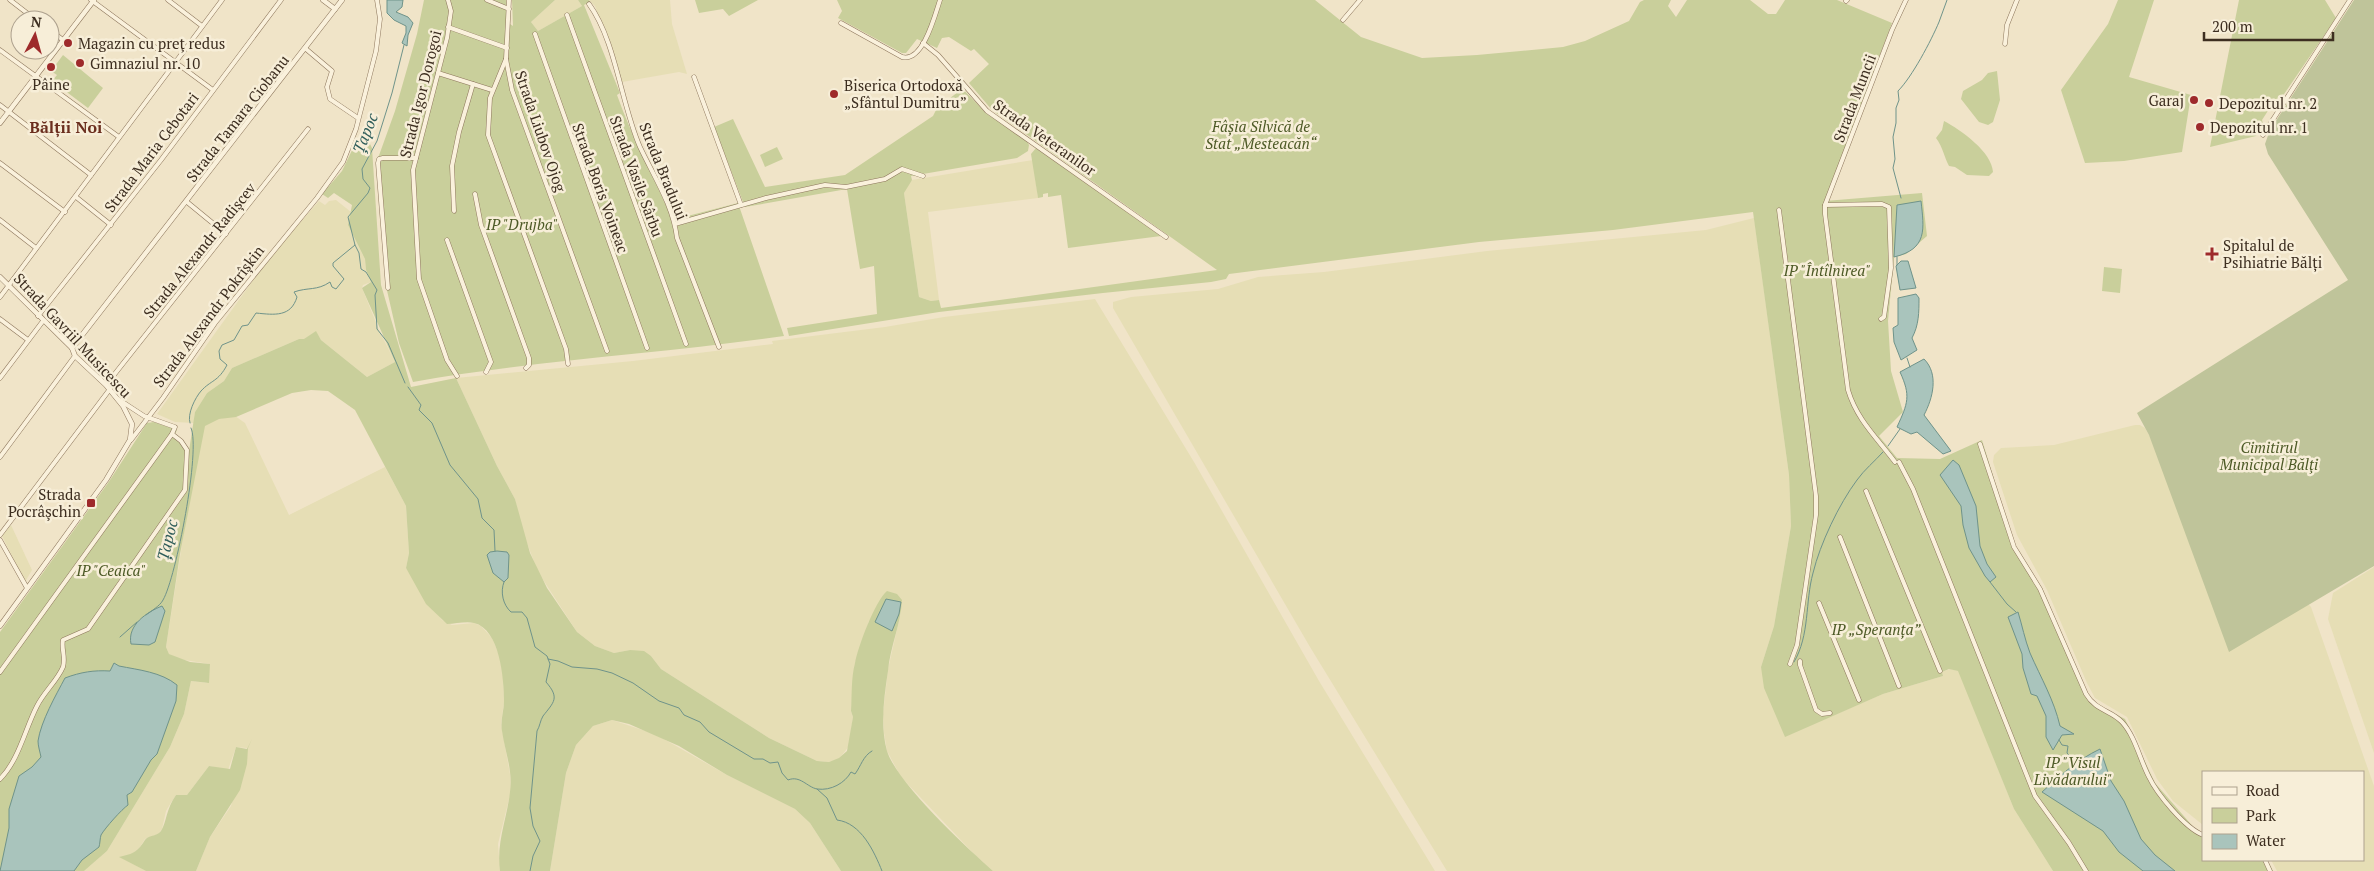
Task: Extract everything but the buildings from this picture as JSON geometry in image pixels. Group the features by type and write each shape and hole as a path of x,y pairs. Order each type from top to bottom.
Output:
{"street":[{"path":"10,0 23,10"},
{"path":"168,0 202,26"},
{"path":"0,297 222,0"},
{"name":"Strada Maria Cebotari","path":"38,316 111,224 281,0"},
{"path":"323,0 335,9"},
{"name":"Strada Tamara Ciobanu","path":"72,348 306,49 342,0"},
{"name":"Strada Alexandr Pokrîșkin","path":"0,626 106,480 130,440 215,324 331,180 350,146 358,118 378,39 380,14 377,0"},
{"name":"Strada Igor Dorogoi","path":"448,0 450,11 448,27 413,170 418,274 447,360 457,376"},
{"path":"487,0 509,9"},
{"name":"Strada Liubov Ojog","path":"509,0 506,60 519,110 606,351"},
{"path":"841,23 906,58 915,55 924,43 940,0"},
{"path":"1342,20 1360,0"},
{"name":"Strada Muncii","path":"1825,205 1887,43 1906,0"},
{"path":"2005,44 2007,25 2017,0"},
{"path":"2263,135 2350,0"},
{"path":"0,123 93,1 213,90"},
{"name":"Strada Bradului","path":"589,4 600,23 640,147 656,175 675,224 677,238 719,347"},
{"name":"Strada Vasile Sârbu","path":"568,15 686,344"},
{"path":"448,27 507,48"},
{"name":"Strada Boris Voineac","path":"535,34 646,348"},
{"name":"Strada Veteranilor","path":"924,43 938,55 988,111 1166,237"},
{"name":"Strada Tamara Ciobanu","path":"306,49 332,71 327,87 330,99 358,118"},
{"path":"0,50 119,137"},
{"path":"506,60 492,90 488,125 490,140 566,349 568,364"},
{"path":"438,73 492,90"},
{"path":"694,77 741,205"},
{"path":"454,211 452,166 459,132 474,84"},
{"path":"0,105 91,175"},
{"name":"Strada Alexandr Radișcev","path":"106,385 308,129"},
{"path":"388,288 378,163 379,159 383,158 416,158"},
{"path":"0,163 64,212"},
{"path":"675,224 741,205 825,185 846,187 884,180 902,169 924,176"},
{"path":"475,194 481,226 529,358 529,365 526,368"},
{"path":"76,197 111,224"},
{"name":"Strada Tamara Ciobanu","path":"187,202 226,234"},
{"path":"1881,319 1884,316 1892,268 1889,207 1882,204 1825,205 1850,397 1862,423 1897,462 1913,489 2035,796 2069,843 2086,871"},
{"path":"1779,210 1816,496 1816,515 1798,645 1790,664"},
{"path":"0,220 36,248"},
{"path":"447,240 491,362 486,372"},
{"name":"Strada Gavriil Musicescu","path":"0,276 72,348 76,356 118,399 131,420 130,440"},
{"path":"0,319 28,340"},
{"path":"0,378 43,321"},
{"path":"0,457 76,356"},
{"path":"0,535 110,389"},
{"path":"0,672 172,434 175,427 148,417 118,399"},
{"path":"0,779 23,739 38,704 62,668 64,661 63,640 88,629 185,490 186,450 181,441 172,434"},
{"path":"1980,444 2014,547 2040,589 2086,694 2096,707 2122,721 2153,784 2186,824 2195,832 2202,835"},
{"path":"1866,491 1940,671"},
{"path":"1840,537 1899,686"},
{"path":"0,540 27,588"},
{"path":"1818,603 1859,700"},
{"path":"1800,661 1816,710 1822,714 1830,712"}],"shaded area":[{"path":"555,0 578,0 582,6 538,31 531,22"},
{"path":"589,0 670,0 672,24 687,74 679,72 622,82 595,6"},
{"path":"1033,160 1038,198 928,212 939,300 931,301 919,297 904,193 906,186 912,180"},
{"path":"336,200 351,212 348,225 365,259 366,270 371,282 363,285 362,288 379,330 395,362 367,377 321,340 316,332 304,340 299,339 232,368 224,381 207,393 195,412 194,423 175,422 157,414 262,268 291,233 319,201 325,205 329,201"},
{"path":"1754,218 1789,475 1791,526 1774,626 1761,667 1785,736 1883,694 1943,676 1942,672 1950,669 1959,671 2014,809 2053,871 1447,871 1310,647 1113,308 1113,302 1131,297 1218,289 1258,277 1324,272 1487,251 1706,230"},
{"path":"1095,299 1194,462 1319,681 1435,871 993,871 975,855 901,777 887,751 883,714 888,669 901,612 869,621 855,663 851,711 853,717 849,746 839,759 829,762 817,761 769,738 661,669 651,656 630,650 614,653 595,646 577,632 538,572 522,530 515,499 497,466 456,378 633,361 773,344 772,341 885,327 944,317"},
{"path":"235,416 245,423 289,515 385,467 406,506 409,553 406,568 442,620 452,625 474,623 481,626 492,638 501,659 503,673 504,702 501,724 510,774 511,791 498,844 500,871 196,871 210,837 231,806 247,748 236,747 228,770 209,766 187,795 176,795 166,811 162,829 158,834 145,839 140,847 131,855 120,857 146,871 84,871 107,851 170,747 184,714 191,681 207,683 210,664 178,659 169,654 166,647 200,430 211,420"},
{"path":"2135,425 2145,428 2149,435 2311,607 2374,786 2374,871 2277,871 2272,861 2364,861 2364,771 2202,771 2202,824 2173,801 2157,779 2127,717 2095,698 2047,590 2017,535 1993,462 1994,455 2001,448 2054,445"},
{"path":"11,525 32,570 25,582 2,536"},
{"path":"2374,567 2374,753 2328,619 2333,593"},
{"path":"612,720 655,734 727,775 795,809 810,823 841,871 550,871 566,773 576,745 593,726"}],"green space":[{"name":"IP \"Drujba\"","path":"424,0 506,0 507,6 510,7 510,24 513,26 512,0 555,0 531,22 538,31 582,6 578,0 589,0 590,2 584,5 620,93 617,95 623,111 672,220 738,203 784,336 506,368 413,382 399,343 386,286 377,161 395,111 417,34"},
{"path":"695,0 758,0 729,16 723,9 699,13"},
{"path":"837,0 1315,0 1361,37 1422,58 1563,47 1585,41 1629,21 1640,2 1644,0 1671,0 1668,6 1676,17 1687,0 1750,0 1768,14 1776,14 1785,0 1837,0 1892,23 1825,201 1922,193 1927,236 1906,254 1894,257 1888,321 1891,371 1903,412 1879,436 1897,458 1940,459 1982,440 2015,547 2042,588 2088,696 2094,703 2125,719 2155,783 2196,830 2202,833 2202,861 2268,861 2273,871 2053,871 2014,809 1958,671 1949,669 1942,672 1943,676 1883,694 1785,737 1764,688 1761,667 1774,626 1791,526 1789,475 1753,212 1613,230 1479,242 1229,274 1226,279 1211,282 939,312 789,336 787,328 877,314 874,266 860,269 847,189 745,207 714,127 733,119 765,187 845,175 933,116 937,108 958,92 957,83 986,113 1026,140 1029,145 1028,151 1017,158 911,176 912,180 904,193 919,297 931,301 939,300 941,308 1217,270 992,110 969,83 989,64 974,49 971,51 949,37 942,38 937,48 917,39 906,53 902,53 838,18 842,11"},
{"path":"2118,0 2154,0 2129,77 2191,95 2182,152 2124,161 2085,163 2061,90 2108,24"},
{"path":"2239,0 2325,0 2336,18 2280,100 2273,103 2262,120 2264,127 2261,134 2258,133 2256,136 2210,147"},
{"name":"Cimitirul Municipal Bălţi","path":"2354,0 2374,0 2374,566 2229,652 2149,435 2137,413 2348,280 2268,154 2265,144 2270,130"},
{"path":"63,55 103,88 88,108 52,81 57,75 51,71"},
{"path":"1997,71 2000,100 1993,122 1988,125 1979,122 1961,99 1963,91 1982,80 1988,73"},
{"path":"1944,121 1959,130 1982,149 1991,164 1993,172 1989,176 1967,175 1955,167 1949,166 1936,138 1942,130"},
{"name":"IP \"Ceaica\"","path":"360,140 369,142 372,148 381,285 411,387 456,378 497,466 515,499 530,553 547,588 577,632 595,646 614,653 630,650 644,651 651,656 661,669 769,738 817,761 829,762 839,758 847,751 853,717 851,711 854,669 868,625 882,596 887,591 897,594 902,600 900,618 889,662 883,711 887,751 893,764 918,797 950,831 993,871 841,871 810,823 795,809 727,775 679,746 629,724 612,720 593,726 576,745 566,773 550,871 500,871 499,851 511,784 502,727 503,680 495,645 483,627 471,622 447,624 426,604 406,568 409,553 406,506 355,410 328,391 311,390 292,393 236,417 219,419 205,426 180,554 166,647 169,654 190,662 210,664 209,683 191,681 184,714 170,747 107,851 84,871 0,871 0,632 108,483 147,423 154,422 177,430 175,434 185,443 189,451 195,412 207,393 224,381 232,368 299,339 304,339 316,331 321,340 367,377 395,362 362,288 371,282 366,270 365,259 348,225 352,205 334,193 328,198 322,194 342,171 356,142"},
{"path":"777,147 783,159 765,167 760,155"},
{"path":"1036,148 1161,236 1068,248 1061,195 1048,197 1048,193 1038,198 1031,154"},
{"path":"2104,267 2122,269 2120,293 2102,291"},
{"path":"252,739 248,748 247,764 240,790 210,837 196,871 146,871 119,857 135,851 147,838 159,833 176,795 187,795 209,766 230,769 236,747 247,749"}],"water":[{"path":"387,0 403,0 402,7 396,12 408,17 413,23 408,35 407,46 402,43 406,33 406,26 394,20 387,13"},
{"path":"1921,201 1923,229 1918,243 1913,249 1894,257 1897,205"},
{"path":"1901,261 1908,261 1916,288 1900,290 1896,266"},
{"path":"1916,294 1919,298 1919,313 1912,338 1917,350 1901,360 1894,342 1893,328 1898,325 1898,298"},
{"path":"1924,359 1932,372 1933,386 1930,401 1924,415 1951,451 1943,454 1917,432 1911,434 1897,427 1904,412 1907,399 1906,387 1900,372"},
{"path":"1953,460 1959,465 1976,506 1980,546 1987,564 1996,577 1990,582 1969,548 1963,525 1961,506 1940,475"},
{"path":"490,552 507,552 509,555 508,578 504,582 493,573 487,555"},
{"path":"886,599 901,602 899,614 892,631 875,622"},
{"path":"162,606 165,611 155,642 149,645 131,644 132,631 139,620"},
{"path":"2018,612 2030,653 2051,698 2060,726 2074,734 2062,735 2053,750 2046,737 2046,716 2037,696 2031,694 2023,668 2022,654 2008,617"},
{"path":"114,663 119,666 157,674 177,685 176,701 157,754 151,760 132,792 127,795 128,805 101,835 99,847 82,860 74,871 0,871 9,828 9,809 19,776 32,767 41,757 38,741 42,725 65,678 88,672 110,671"},
{"path":"2100,749 2111,781 2124,801 2141,839 2155,855 2175,871 2143,871 2119,852 2103,831 2042,792 2077,763"}],"waterway":[{"path":"1901,198 1893,168 1895,159 1893,137 1896,123 1896,108 1899,100 1898,91 1915,68 1926,48 1947,0"},
{"name":"Țapoc","path":"190,423 192,406 196,398 205,387 221,375 227,365 220,359 219,351 222,345 234,340 242,326 248,325 256,313 276,314 291,308 297,297 294,292 321,287 330,282 332,287 336,289 344,279 333,266 333,263 355,245 348,217 370,188 363,179 362,169 377,141 404,45"},
{"path":"355,245 359,253 361,269 366,272 377,290 375,295 377,329 388,343 405,383"},
{"path":"1897,257 1897,265"},
{"path":"1907,358 1910,367"},
{"path":"408,387 421,405 419,410 432,423 450,465 478,499 482,518 494,530 495,551"},
{"name":"Țapoc","path":"146,615 163,600 174,567 186,514 190,486 193,461 191,428"},
{"path":"1888,446 1900,429"},
{"path":"1794,662 1803,641 1811,584 1825,537 1850,490 1883,452"},
{"path":"504,582 502,594 506,606 511,612 522,612 527,618 535,647 547,656 550,664 546,682 554,696 554,700 543,716 537,731 530,808 533,826 540,841 533,856 530,871"},
{"path":"1990,582 2007,604 2016,612"},
{"name":"Țapoc","path":"120,637 137,622"},
{"path":"548,659 572,667 597,669 612,673 633,683 659,701 679,708 684,715 700,722 709,732 754,759 763,759 770,763 778,762 782,773 788,780 800,780 813,788 827,789 841,783 851,772 855,774 864,758 872,751"},
{"path":"2059,740 2062,745 2068,746 2067,753 2071,757"},
{"path":"817,789 827,798 837,820 853,826 866,839 882,871"}],"place":[{"name":"Magazin cu preţ redus","path":"68,43"},
{"name":"Gimnaziul nr. 10","path":"80,63"},
{"name":"Pâine","path":"51,67"},
{"name":"Biserica Ortodoxă „Sfântul Dumitru”","path":"834,94"},
{"name":"Garaj","path":"2194,100"},
{"name":"Depozitul nr. 2","path":"2209,103"},
{"name":"Depozitul nr. 1","path":"2200,127"},
{"name":"Spitalul de Psihiatrie Bălți","path":"2212,254"},
{"name":"Strada Pocrâşchin","path":"91,503"}],"district":[{"name":"Bălții Noi","path":"66,127"}],"park label":[{"name":"Fâșia Silvică de Stat „Mesteacăn“","path":"1261,134"},
{"name":"IP \"Întîlnirea\"","path":"1827,270"},
{"name":"IP „Speranța”","path":"1876,629"},
{"name":"IP \"Visul Livădarului\"","path":"2073,770"}]}
